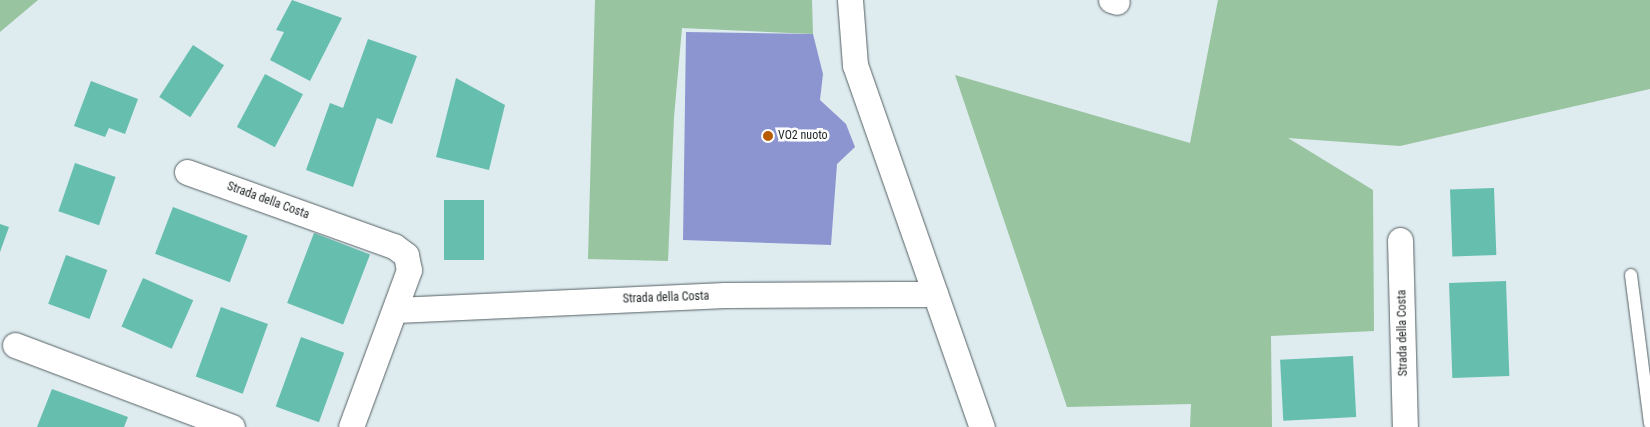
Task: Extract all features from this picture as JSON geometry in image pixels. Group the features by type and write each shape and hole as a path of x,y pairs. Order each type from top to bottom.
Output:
{"street":[{"path":"850,0 855,65 982,427"},
{"name":"Strada della Costa","path":"186,172 394,246 406,256 409,270 396,310 351,427"},
{"name":"Strada della Costa","path":"1400,240 1405,427"},
{"name":"Strada della Costa","path":"396,310 725,295 935,294"},
{"path":"15,345 232,427"}],"lane":[{"path":"1631,275 1650,424"}],"green space":[{"path":"0,0 38,0 0,32"},
{"path":"595,0 812,0 813,34 682,28 674,117 668,261 588,259"},
{"path":"1218,0 1650,0 1650,89 1400,146 1288,138 1373,190 1374,331 1271,336 1272,427 1190,427 1191,404 1067,407 955,75 1190,143"}],"water":[{"name":"VO2 nuoto","path":"686,32 813,34 823,74 820,100 846,124 855,147 837,164 831,245 683,240"}],"building":[{"path":"292,0 342,18 310,81 270,60 284,32 276,30"},
{"path":"368,39 417,56 392,124 377,118 353,187 306,170 330,103 343,108"},
{"path":"193,45 224,65 190,117 159,97"},
{"path":"265,74 303,94 275,147 237,127"},
{"path":"456,78 505,105 489,170 436,157"},
{"path":"91,81 138,99 125,134 109,128 105,137 74,126"},
{"path":"75,163 116,177 99,225 58,211"},
{"path":"1494,188 1496,255 1452,256 1450,190"},
{"path":"444,200 484,200 484,260 444,260"},
{"path":"173,207 248,236 230,282 155,254"},
{"path":"0,224 9,227 0,252"},
{"path":"314,233 370,255 343,325 287,303"},
{"path":"66,255 107,270 90,319 48,304"},
{"path":"143,278 193,300 172,349 121,326"},
{"path":"1506,281 1509,376 1452,378 1449,283"},
{"path":"221,307 268,324 243,394 196,377"},
{"path":"301,337 344,353 319,422 276,407"},
{"path":"1353,356 1356,417 1283,421 1280,360"},
{"path":"52,389 128,417 124,427 37,427"}],"place":[{"name":"VO2 nuoto","path":"768,136"}]}
